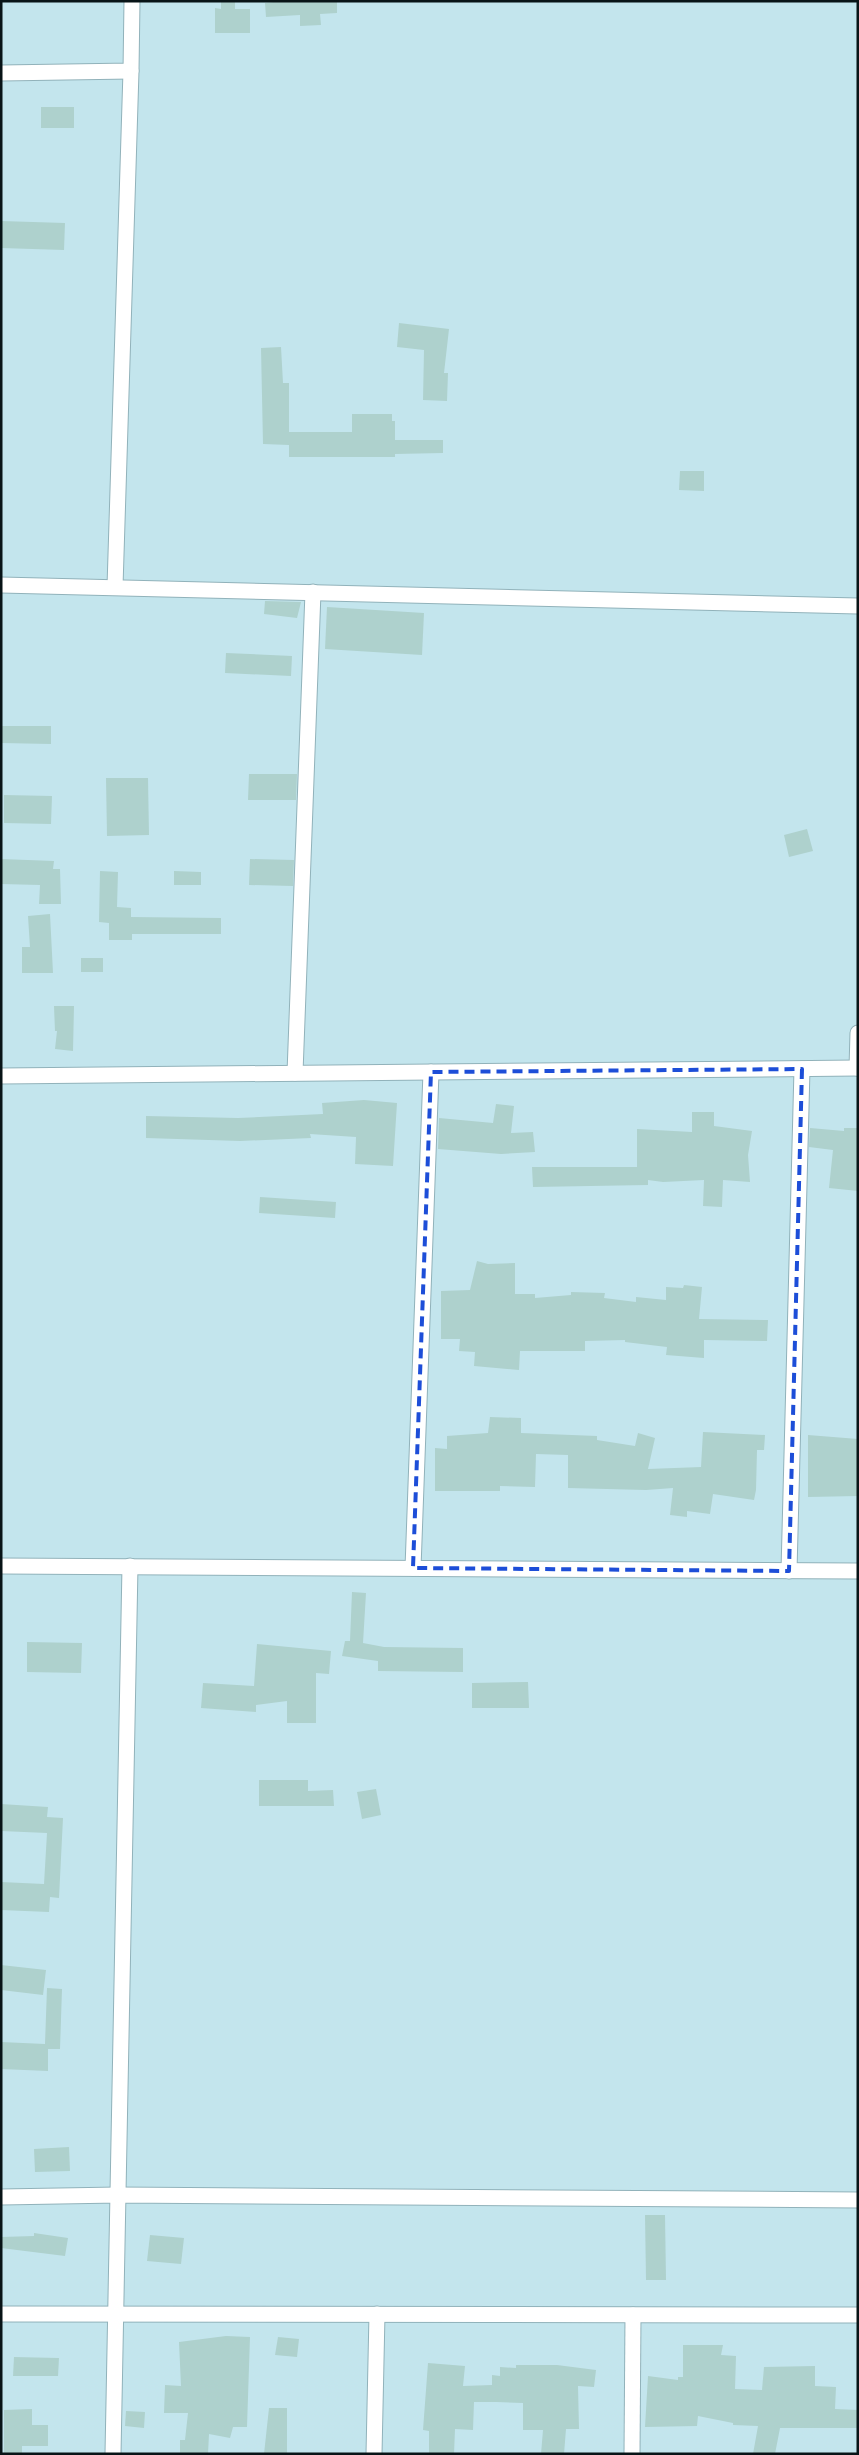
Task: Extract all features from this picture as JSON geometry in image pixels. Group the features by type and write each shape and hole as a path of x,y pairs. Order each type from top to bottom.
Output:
{"street":[{"path":"114,588 132,1"},
{"path":"1,74 131,71"},
{"path":"1,585 858,606"},
{"path":"295,1073 313,592"},
{"path":"1,1076 857,1068 858,1033"},
{"path":"789,1571 802,1069"},
{"path":"413,1568 431,1072"},
{"path":"1,1566 858,1571"},
{"path":"113,2454 130,1566"},
{"path":"1,2197 118,2195 858,2200"},
{"path":"1,2314 858,2315"},
{"path":"374,2454 377,2314"},
{"path":"632,2454 633,2315"}],"highlighted area":[{"path":"802,1069 789,1571 413,1568 431,1072"}],"building":[{"path":"221,1 235,1 235,9 250,9 250,33 215,33 215,8 221,9"},
{"path":"282,1 337,1 337,13 320,14 321,25 300,26 300,15 266,17 265,3"},
{"path":"41,107 74,107 74,128 41,128"},
{"path":"1,221 65,223 64,250 1,248"},
{"path":"399,323 449,329 444,373 448,373 447,401 423,400 424,350 397,347"},
{"path":"281,347 283,383 289,383 289,432 352,432 352,414 392,414 392,421 395,421 395,440 443,440 443,453 395,454 395,457 289,457 289,445 263,444 261,348"},
{"path":"680,471 704,471 704,491 679,490"},
{"path":"265,601 301,602 297,618 264,614"},
{"path":"327,607 424,613 422,655 325,649"},
{"path":"226,653 292,656 291,676 225,673"},
{"path":"1,726 51,726 51,744 1,743"},
{"path":"249,774 297,774 296,800 248,800"},
{"path":"106,778 148,778 149,835 107,836"},
{"path":"4,795 52,796 51,824 4,823"},
{"path":"807,829 813,851 789,857 784,835"},
{"path":"1,859 54,861 53,869 60,869 61,904 39,904 40,885 1,884"},
{"path":"250,859 294,860 293,886 249,885"},
{"path":"100,871 118,872 117,907 131,908 131,917 221,918 221,934 132,934 132,940 109,940 109,923 99,922"},
{"path":"174,871 201,872 201,885 174,885"},
{"path":"50,914 53,973 22,973 22,947 30,947 28,916"},
{"path":"81,958 103,958 103,972 81,972"},
{"path":"54,1006 74,1006 73,1051 55,1049 57,1031 55,1031"},
{"path":"364,1100 397,1103 393,1166 355,1164 356,1137 310,1134 311,1138 240,1141 146,1138 146,1116 238,1118 323,1114 322,1103"},
{"path":"496,1104 514,1106 511,1133 533,1132 535,1152 501,1154 438,1149 439,1118 493,1123"},
{"path":"692,1112 714,1112 714,1126 752,1131 748,1155 750,1182 723,1180 722,1207 703,1206 704,1180 663,1182 648,1180 648,1185 533,1187 532,1167 637,1167 637,1129 692,1132"},
{"path":"810,1128 844,1131 844,1128 858,1128 858,1191 829,1188 833,1150 809,1147"},
{"path":"260,1197 336,1202 335,1218 259,1213"},
{"path":"477,1261 488,1264 515,1263 515,1294 535,1294 535,1298 571,1295 571,1292 605,1293 604,1298 636,1302 636,1297 666,1300 666,1287 683,1288 684,1285 702,1287 699,1319 768,1320 767,1341 704,1340 704,1358 666,1355 667,1347 625,1342 625,1340 585,1341 585,1351 520,1351 519,1370 474,1366 475,1352 459,1351 460,1339 441,1339 441,1291 470,1290"},
{"path":"490,1417 521,1418 521,1433 597,1436 597,1440 635,1446 638,1433 655,1438 648,1469 701,1467 703,1432 765,1435 764,1450 757,1450 754,1500 713,1494 710,1514 687,1511 687,1517 670,1515 673,1488 646,1490 568,1488 568,1455 536,1454 535,1487 500,1486 500,1491 435,1491 435,1448 447,1449 447,1436 488,1433"},
{"path":"808,1435 858,1439 858,1496 808,1497"},
{"path":"352,1592 366,1593 363,1643 384,1647 463,1648 463,1672 378,1671 378,1661 342,1656 345,1641 350,1641"},
{"path":"27,1642 82,1643 81,1673 27,1672"},
{"path":"257,1644 331,1651 329,1674 316,1673 316,1723 287,1723 287,1701 256,1705 256,1712 201,1708 203,1683 254,1686"},
{"path":"528,1682 529,1708 472,1708 472,1683"},
{"path":"259,1780 308,1780 308,1791 333,1790 334,1806 259,1806"},
{"path":"376,1789 381,1815 362,1819 357,1792"},
{"path":"1,1804 48,1807 47,1817 63,1818 59,1898 50,1897 49,1912 1,1910 1,1882 44,1884 47,1833 1,1831"},
{"path":"1,1965 46,1970 43,1995 1,1990"},
{"path":"47,1988 62,1989 60,2049 48,2049 48,2071 1,2069 1,2042 45,2044"},
{"path":"69,2147 70,2171 35,2172 34,2149"},
{"path":"645,2215 665,2215 666,2280 646,2280"},
{"path":"34,2233 68,2238 65,2256 1,2248 1,2237 34,2236"},
{"path":"150,2235 184,2238 181,2264 147,2261"},
{"path":"226,2336 250,2337 247,2427 233,2427 230,2438 209,2434 208,2454 180,2454 180,2440 185,2440 188,2413 164,2413 165,2385 181,2386 179,2342"},
{"path":"278,2337 299,2339 297,2357 275,2355"},
{"path":"683,2345 723,2345 721,2355 736,2356 735,2389 762,2390 764,2367 815,2366 815,2386 836,2387 835,2409 858,2410 858,2428 780,2428 775,2454 753,2454 758,2426 733,2425 733,2423 698,2416 697,2426 645,2427 648,2376 678,2380 678,2377 683,2377"},
{"path":"14,2357 59,2358 58,2376 13,2376"},
{"path":"428,2363 465,2366 463,2386 492,2385 492,2375 500,2376 500,2367 516,2368 516,2365 557,2365 596,2370 594,2387 578,2386 579,2429 566,2429 564,2454 541,2454 543,2430 523,2430 523,2403 474,2402 473,2430 455,2429 454,2454 429,2454 429,2431 423,2430"},
{"path":"269,2408 287,2408 287,2454 264,2454"},
{"path":"32,2409 32,2425 48,2425 48,2446 22,2446 22,2454 4,2454 4,2410"},
{"path":"126,2411 145,2412 144,2428 125,2426"}]}
